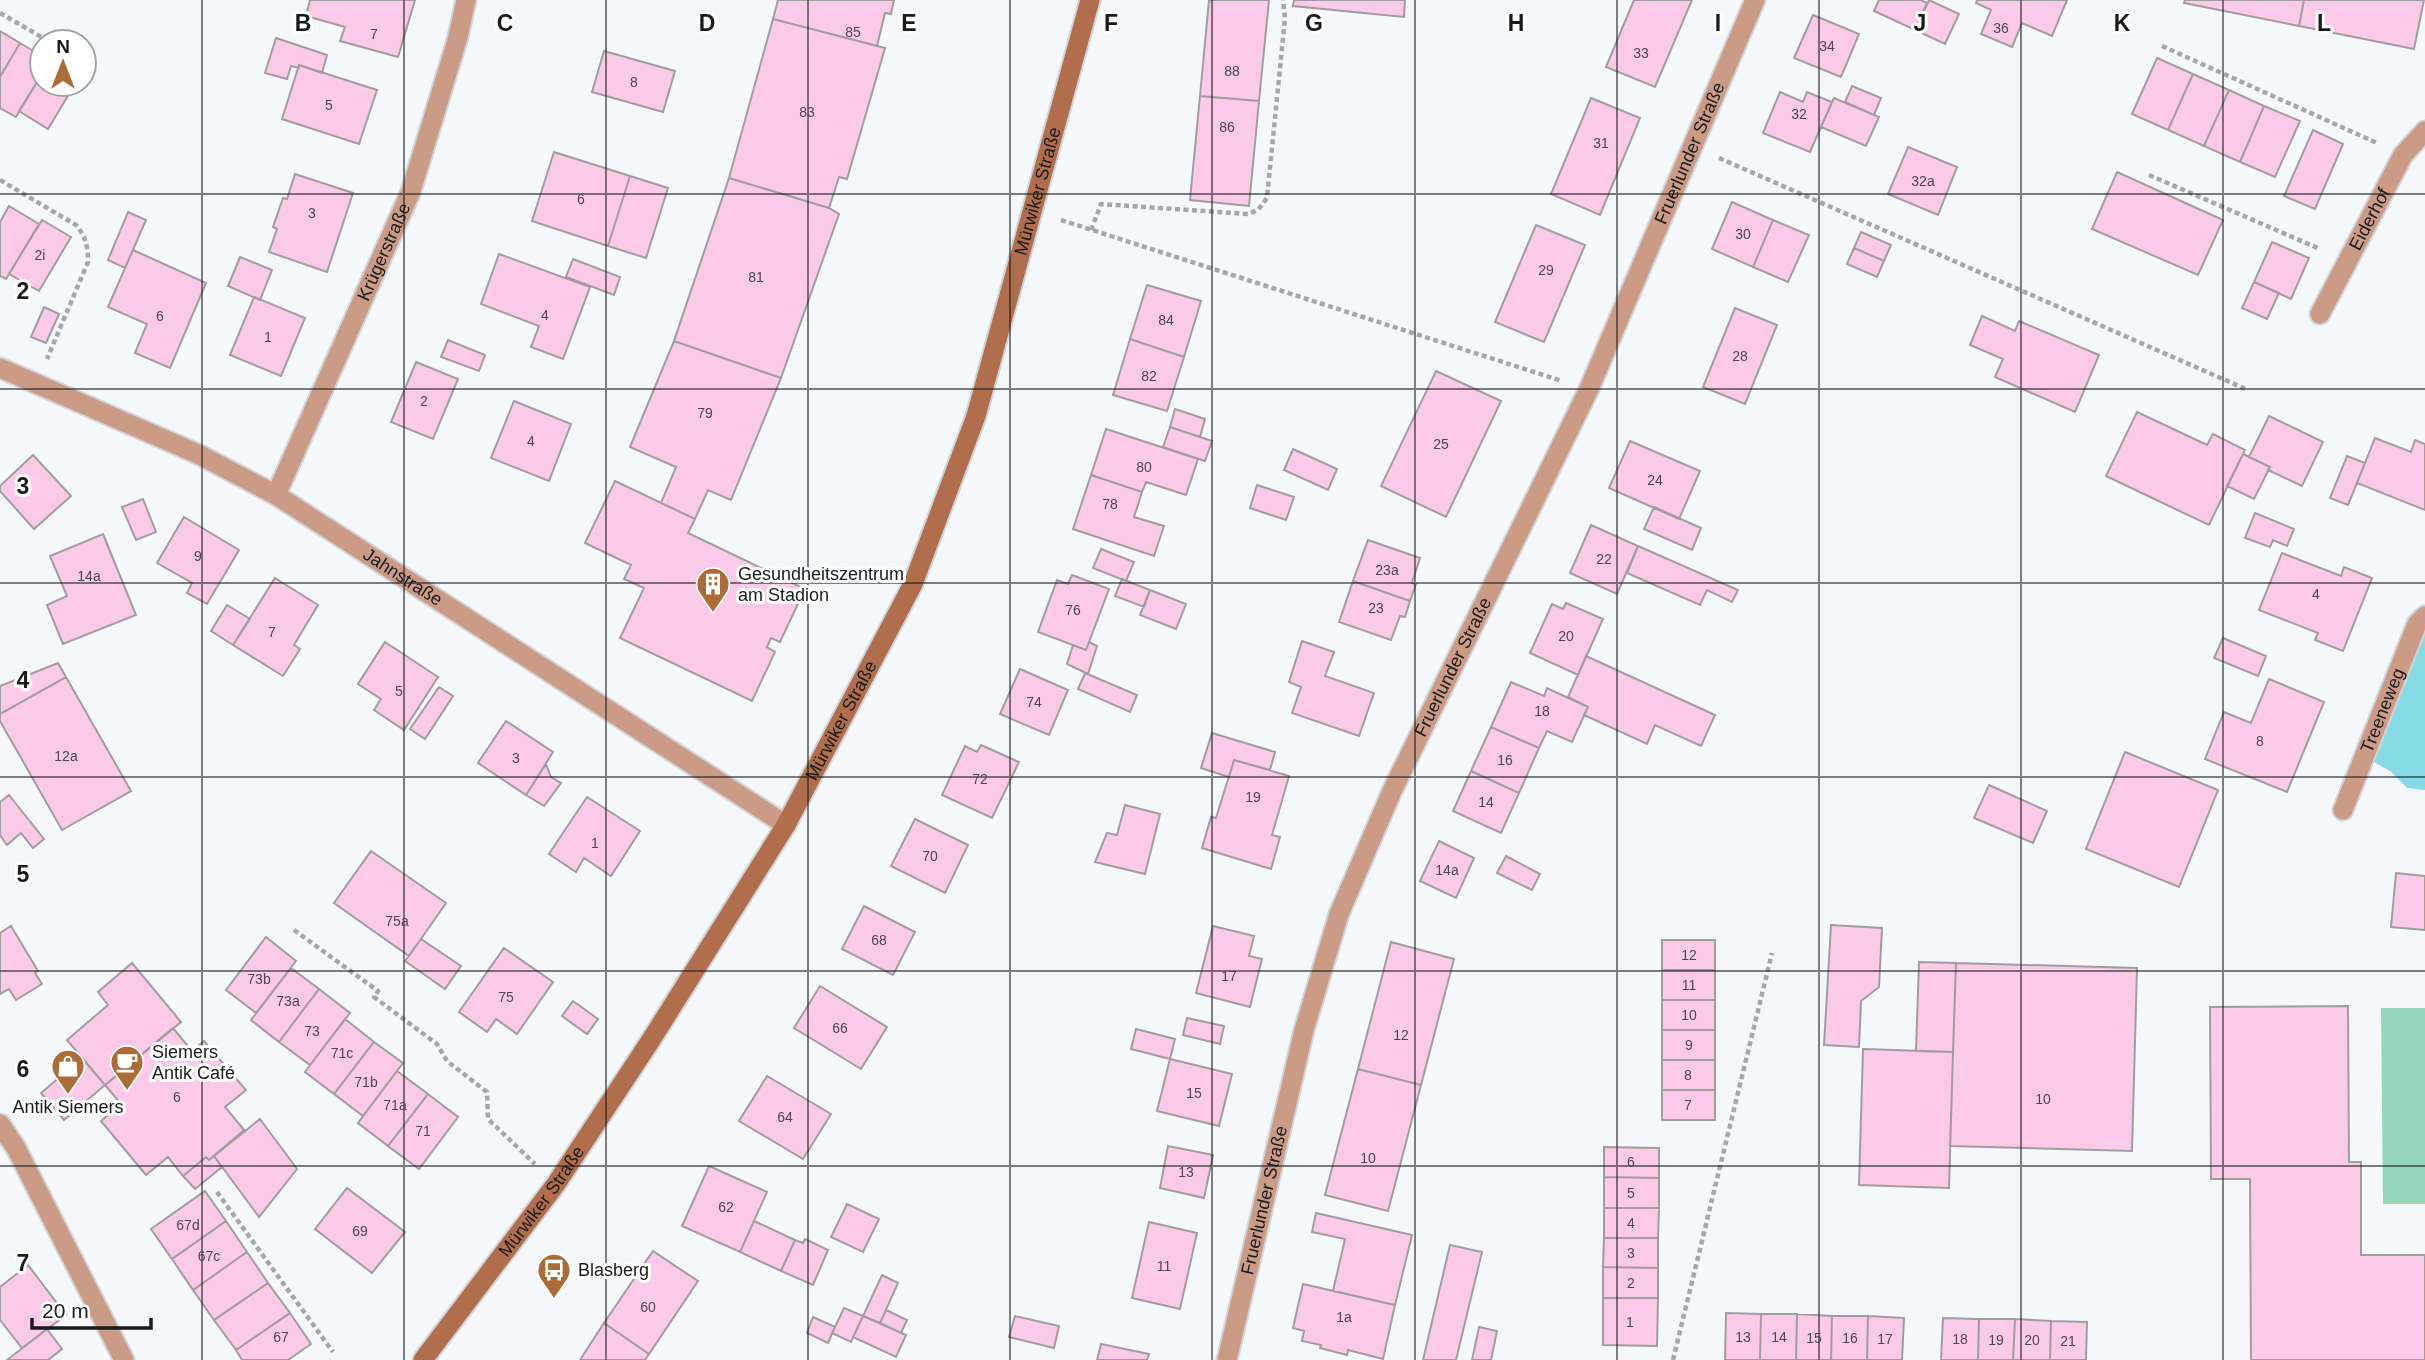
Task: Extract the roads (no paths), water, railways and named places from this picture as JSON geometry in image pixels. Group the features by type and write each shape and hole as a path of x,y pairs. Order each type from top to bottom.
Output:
{"main road":[{"name":"Mürwiker Straße","path":"423,1360 556,1184 651,1040 786,825 913,584 975,416 1090,0"}],"street":[{"name":"Krügerstraße","path":"276,495 411,191 458,37 466,0"},
{"name":"Fruerlunder Straße","path":"1227,1360 1304,1030 1339,914 1392,791 1588,389 1755,0"},
{"name":"Eiderhof","path":"2320,314 2403,155 2425,131"},
{"name":"Jahnstraße","path":"0,368 198,454 276,495 786,825"},
{"name":"Treeneweg","path":"2343,810 2417,624 2425,616"},
{"path":"0,1124 16,1148 124,1360"}],"water":[{"path":"2425,632 2425,790 2407,788 2390,771 2374,762"}],"place":[{"name":"Gesundheitszentrum am Stadion","path":"713,614"},
{"name":"Siemers Antik Café","path":"127,1092"},
{"name":"Antik Siemers","path":"68,1096"},
{"name":"Blasberg","path":"554,1300"}]}
